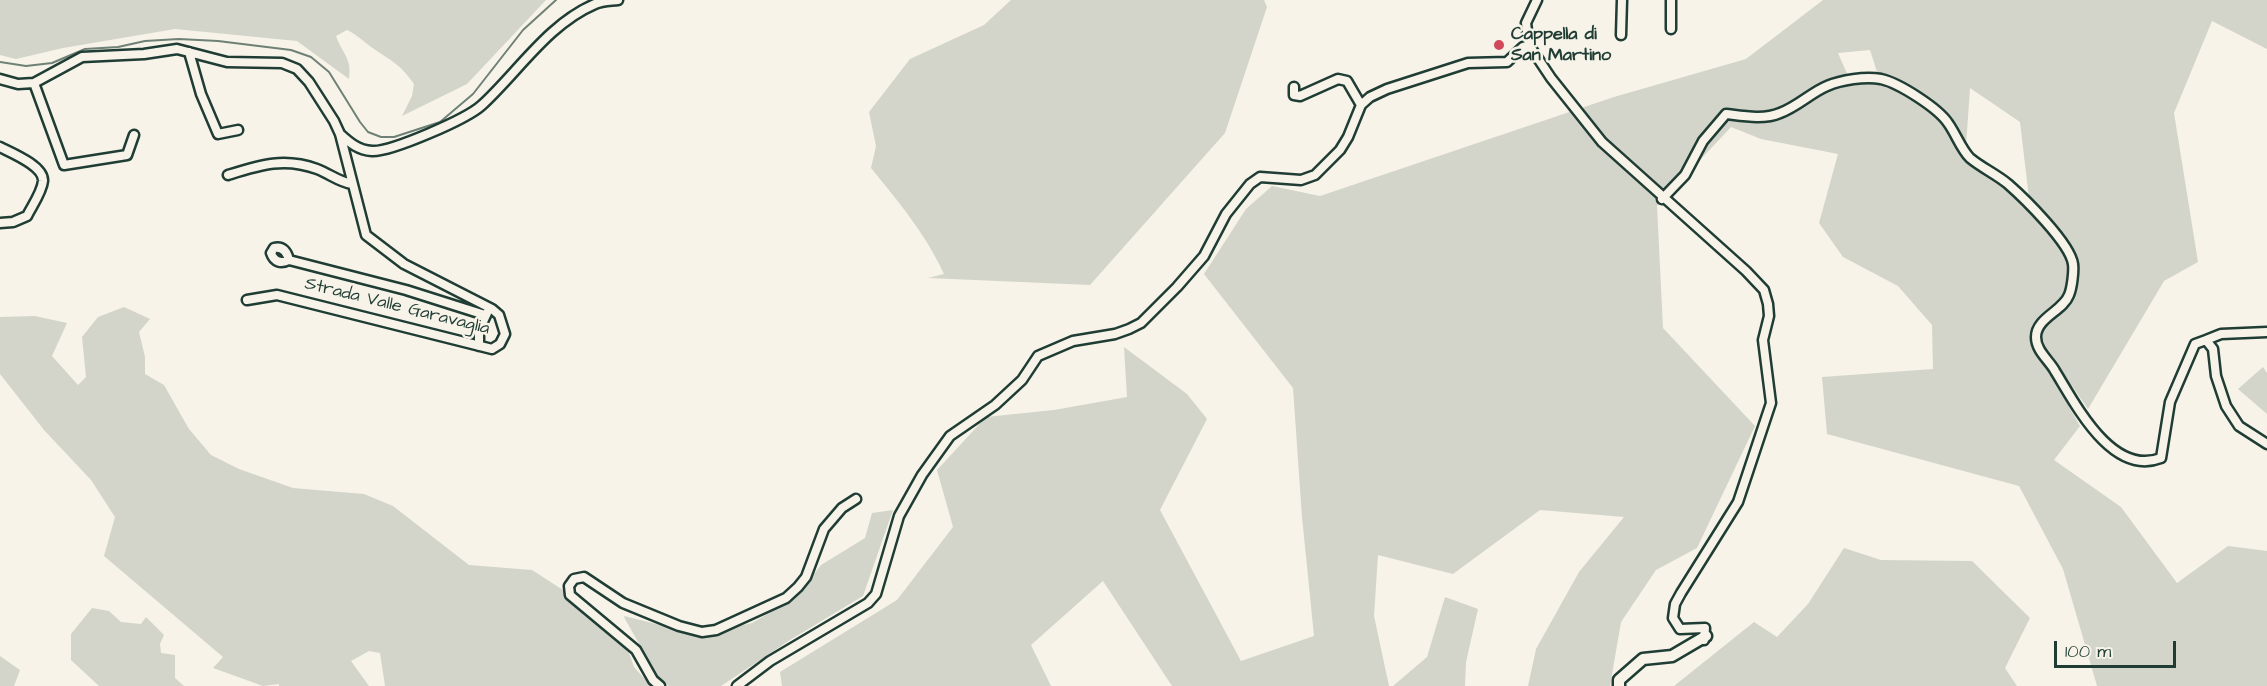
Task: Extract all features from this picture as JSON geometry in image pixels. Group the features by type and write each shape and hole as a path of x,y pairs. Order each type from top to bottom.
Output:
{"street":[{"name":"Strada Valle Garavaglia","path":"340,134 355,147 373,151 419,137 457,120 480,107 524,60 564,23 597,3 618,0"},
{"path":"1537,0 1526,23 1529,45 1551,78 1602,142 1746,271 1764,290 1768,303 1769,316 1763,340 1771,403 1738,502 1699,562 1676,604 1673,618 1680,629 1705,628 1705,638 1672,656 1642,659 1619,680 1618,686"},
{"path":"1621,35 1622,0"},
{"path":"1671,0 1671,29"},
{"path":"737,686 770,660 868,603 876,594 899,516 922,475 950,436 995,405 1022,380 1038,356 1073,341 1115,333 1141,323 1204,256 1226,214 1250,184 1260,177 1301,180 1315,175 1340,150 1361,105 1370,97 1387,89 1468,63 1507,62 1523,47 1529,45"},
{"name":"Strada Valle Garavaglia","path":"34,83 82,57 177,50 227,62 282,63 297,69 309,82 340,134 366,235 404,264 488,312 499,315 505,334 500,344 492,349 277,295 247,300"},
{"path":"189,52 201,94 218,134 237,130"},
{"path":"0,79 18,84 34,83 64,165 128,155 134,135"},
{"path":"1662,198 1684,175 1703,141 1726,114 1761,117 1778,114 1805,101 1826,86 1855,80 1880,79 1918,99 1947,121 1969,157 2009,185 2064,244 2073,264 2069,296 2036,333 2036,347 2050,363 2103,443 2120,455 2151,462 2162,458 2162,445 2170,402 2195,344 2221,334 2267,332"},
{"path":"1294,87 1294,95 1299,96 1338,80 1347,81 1361,105"},
{"path":"0,147 36,167 41,172 43,181 27,216 13,222 0,223"},
{"path":"228,175 268,163 284,163 319,170 352,184"},
{"path":"289,260 488,312 478,330 479,346"},
{"path":"2206,340 2212,349 2216,376 2226,406 2239,426 2267,444"},
{"path":"660,686 653,680 636,650 570,595 569,586 574,579 584,577 623,603 679,626 702,632 716,630 786,598 798,587 806,577 824,529 842,508 856,499"}],"shaded area":[{"path":"0,0 546,0 467,84 402,116 412,96 414,84 396,64 347,30 336,36 348,61 349,79 297,41 175,29 63,48 16,59 0,55"},
{"path":"1011,0 1264,0 1267,7 1225,133 1090,285 928,278 944,274 921,232 871,168 876,146 869,112 910,59 984,25"},
{"path":"1823,0 2267,0 2267,49 2212,21 2174,113 2198,262 2164,281 2088,409 2072,386 2069,407 2080,426 2054,460 2121,507 2177,583 2228,546 2267,551 2267,686 2097,686 2063,569 2019,486 1827,434 1822,377 1933,369 1932,325 1898,286 1843,257 1819,223 1838,154 1761,139 1731,127 1657,206 1663,328 1755,426 1697,548 1656,570 1621,622 1610,686 1528,686 1536,649 1579,572 1624,517 1540,510 1453,574 1378,555 1374,616 1389,686 1172,686 1103,581 1031,645 1051,686 782,686 780,672 897,600 953,527 937,470 986,417 1054,410 1127,397 1124,347 1187,394 1207,419 1160,510 1241,661 1314,636 1302,517 1293,388 1204,274 1246,209 1272,186 1320,196 1614,97 1746,59","holes":["1870,50 1878,75 1852,85 1838,53","1970,88 2020,122 2029,198 2068,243 2007,188 1965,161"]},
{"path":"124,307 150,319 139,332 145,357 145,374 164,385 189,429 211,455 239,469 293,488 364,494 393,506 469,565 532,570 563,590 628,650 634,667 651,686 385,686 380,653 369,651 351,661 369,686 279,686 279,684 263,686 213,668 223,657 104,556 115,517 91,480 44,430 0,374 0,317 35,316 67,323 52,356 78,385 86,377 82,337 98,317"},
{"path":"2263,367 2267,373 2267,414 2238,389"},
{"path":"893,510 863,596 790,640 721,686 669,686 661,682 625,619 624,616 701,635 752,623 796,597 821,565 865,538 872,513"},
{"path":"1844,548 1881,560 1972,561 2030,618 2005,668 2017,686 1674,686 1754,622 1777,637 1808,604"},
{"path":"1445,597 1478,609 1466,662 1465,686 1393,686 1427,657"},
{"path":"92,608 109,611 121,622 141,624 146,617 164,635 160,644 161,653 175,655 175,678 184,686 99,686 71,660 71,634"},
{"path":"0,656 20,670 14,686 0,686"}],"waterway":[{"path":"0,62 26,66 52,63 85,49 179,39 218,41 291,50 311,57 329,72 368,132 381,137 394,137 440,122 473,94 523,30 556,0"}],"place":[{"name":"Cappella di San Martino","path":"1499,45"}]}
